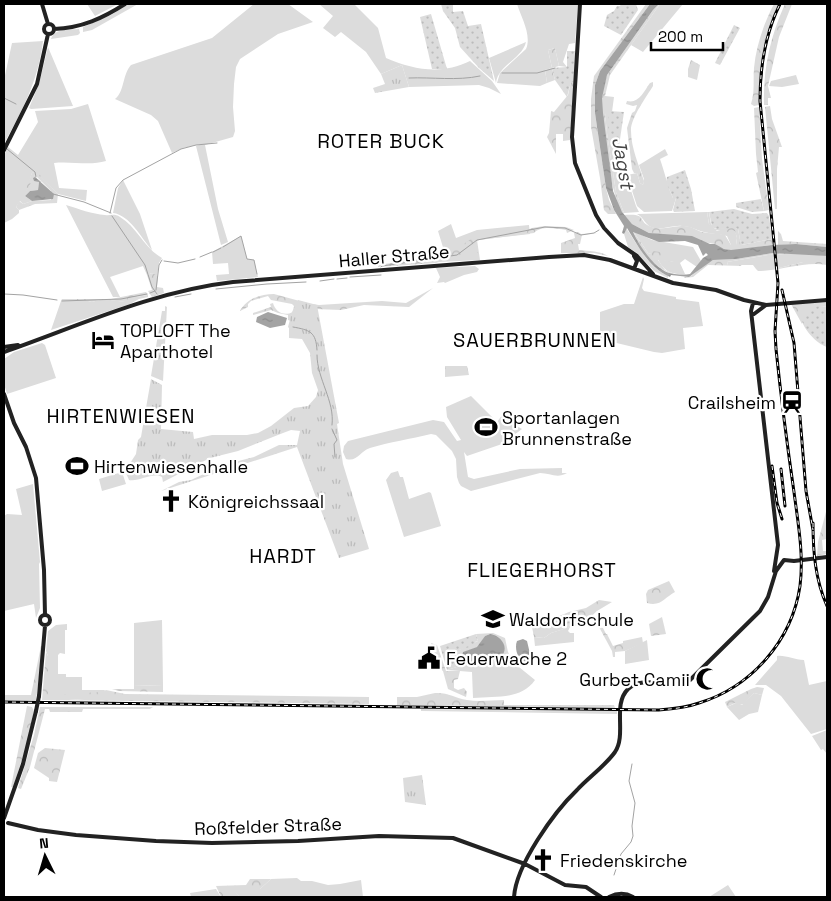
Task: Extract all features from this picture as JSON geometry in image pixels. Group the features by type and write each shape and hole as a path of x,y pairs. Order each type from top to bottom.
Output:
{"main road":[{"path":"42,4 48,24 52,25 54,29"},
{"path":"54,29 73,28 87,24 108,15 125,4"},
{"path":"580,4 572,136 573,157 596,215 611,236 640,259 648,271 656,277"},
{"path":"48,24 44,30 48,34"},
{"path":"48,34 53,33 54,29"},
{"path":"4,150 38,84 48,34"},
{"path":"629,251 636,259 635,269"},
{"name":"Haller Straße","path":"5,351 158,298 218,284 573,256 599,257 673,283 716,290 754,303 766,305 827,300"},
{"path":"635,269 640,265 640,259"},
{"path":"744,300 753,312"},
{"path":"754,303 753,323 778,545 769,593"},
{"path":"753,312 766,305"},
{"name":"Haller Straße","path":"5,351 26,343"},
{"path":"4,394 32,464 38,500 46,615 51,620 50,624 45,626"},
{"path":"4,400 12,423 32,464"},
{"path":"778,545 784,560"},
{"path":"778,551 780,558 784,560 794,561 827,557"},
{"path":"775,569 784,560"},
{"path":"514,897 516,885 525,864 541,835 560,808 606,762 617,748 620,737 622,701 627,690 641,683 676,685 690,680 754,620 763,608 776,571 784,560"},
{"path":"6,825 4,818 23,764 39,696 45,626 40,621 42,616 46,615"},
{"name":"Roßfelder Straße","path":"6,825 76,835 156,842 298,841 379,836 446,837 464,840 525,864 565,885 586,887 601,897"},
{"path":"610,897 628,894 633,897"}],"green space":[{"path":"87,4 118,4 95,16"},
{"path":"129,4 138,4 92,30 83,32 83,27 111,15"},
{"path":"254,4 288,4 313,22 278,34 240,59 236,67 233,107 235,131 233,137 205,145 218,209 228,242 221,245 196,146 202,144 183,148 172,153 158,121 151,115 115,99 120,92 126,73 131,65 212,38"},
{"path":"319,4 354,4 378,28 386,58 407,66 428,69 449,68 470,61 492,81 501,94 479,85 409,87 402,65 381,74 366,52 341,32 335,37 323,28 333,16"},
{"path":"441,4 453,4 453,12 463,11 468,26 481,24 494,81 460,47 455,28 443,11"},
{"path":"517,4 578,4 575,43 569,44 563,62 567,67 559,66 555,48 548,50 552,68 545,70 547,83 540,86 497,83 500,73 526,49 528,44 527,32"},
{"path":"621,4 636,4 638,10 621,35 604,26 607,15"},
{"path":"646,4 650,4 600,71 595,85 595,113 606,188 609,200 616,214 608,214 604,210 591,127 591,99 594,76"},
{"path":"660,4 683,4 643,52 631,45"},
{"path":"660,4 610,75 605,96 607,133 616,192 623,214 614,190 607,158 602,110 603,89 607,75 653,10"},
{"path":"774,4 779,4 769,28 763,53 759,105 754,106 751,104 757,51 764,27"},
{"path":"785,4 792,4 779,37 768,86 771,98 768,98 768,105 764,105 768,53"},
{"path":"431,14 447,69 432,69 420,17"},
{"path":"734,25 740,28 720,65 715,63"},
{"path":"79,29 80,33 78,35 51,39 59,31"},
{"path":"43,41 41,56 33,82 4,144 4,80 12,43"},
{"path":"526,42 520,53 501,71 496,83 489,58"},
{"path":"48,47 73,106 31,109 29,108 39,84"},
{"path":"555,48 559,66 552,68 548,50"},
{"path":"567,51 575,51 574,82 571,82 567,97 555,80 552,68 567,67"},
{"path":"691,60 700,65 697,80 688,77"},
{"path":"402,65 409,87 375,93 373,88 385,84 381,74"},
{"path":"552,68 555,80 547,83 545,70"},
{"path":"796,75 799,84 782,87 769,86 771,81"},
{"path":"571,81 574,82 570,140 563,141 563,134 556,134 556,154 547,137 551,111 554,112 568,95"},
{"path":"653,82 653,86 639,108 631,126 632,144 644,181 643,185 640,183 637,173 634,173 632,169 627,128 637,105 626,104 627,101 638,99 650,83"},
{"path":"605,96 614,97 612,112 609,112 610,145 619,146 623,164 616,166 619,177 626,175 639,212 624,213 616,192 607,133"},
{"path":"88,104 106,161 94,163 54,163 59,188 87,190 86,201 58,194 36,172 32,173 26,191 35,175 42,182 39,182 38,190 30,191 25,196 32,201 23,204 20,201 16,207 19,213 4,223 4,155 8,147 18,155 38,122 35,111 71,109"},
{"path":"770,106 772,119 782,147 779,147 777,169 777,209 775,209 765,107"},
{"path":"759,107 762,159 769,210 764,211 756,173 758,172 754,108"},
{"path":"609,111 624,112 619,146 610,145"},
{"path":"665,149 668,155 660,159 673,198 676,198 672,211 644,212 637,206 627,175 637,173 640,183 643,185 644,179 639,165"},
{"path":"685,170 695,211 674,212 676,198 673,198 666,182 667,177"},
{"path":"36,171 58,194 57,203 35,204 19,210 16,207 19,201 23,204 32,201 51,200 51,191 35,175 26,192 24,192 32,173"},
{"path":"123,180 140,214 152,250 130,222 113,213 118,188"},
{"path":"761,199 764,211 752,212 736,207 736,203"},
{"path":"66,205 95,214 116,215 126,221 150,249 162,258 159,263 157,276 152,273 147,275 143,266 110,277 120,297 113,297"},
{"path":"734,209 752,214 767,213 772,239 741,245 738,229 718,229 712,227 709,212"},
{"path":"707,212 709,224 717,231 735,230 736,245 731,245 727,236 688,227 654,228 637,214"},
{"path":"707,212 709,212 711,224 715,229 733,227 738,229 741,245 772,239 772,245 742,250 728,250 715,244 649,233 632,224 623,215 640,216 647,225 656,228 687,226 702,232 725,235 731,245 736,245 735,231 725,232 711,229"},
{"path":"451,224 456,238 477,230 529,225 530,234 477,240 480,260 439,262 437,259 446,257 438,231"},
{"path":"544,226 566,227 574,230 567,233 566,230 545,228 534,233 479,240 476,242 478,253 465,253 436,263 378,267 378,265 443,255 452,252 474,237 526,231"},
{"path":"626,228 649,261 668,278 654,271 637,253 628,247 624,234"},
{"path":"633,231 652,240 693,247 701,261 697,267 685,259 680,263 685,274 676,274 668,271 662,267 658,259 675,262 648,253"},
{"path":"633,231 648,253 651,254 653,251 674,254 677,260 675,262 658,260 665,270 674,274 667,272 649,258"},
{"path":"778,231 783,241 827,244 827,247 796,244 778,245"},
{"path":"578,232 581,234 598,233 582,235 580,244 578,244 579,250 598,252 608,256 594,253 561,253 561,243 575,238 574,233"},
{"path":"241,236 247,259 254,260 258,277 217,281 216,275 229,274 228,263 213,264 212,252"},
{"path":"773,253 802,253 768,255 727,262 728,265 738,264 742,266 708,265 693,277 684,277 691,276 713,260 736,259"},
{"path":"802,253 827,256 827,262 803,262 775,269 756,269 753,265 728,265 727,262 768,255"},
{"path":"803,262 827,262 827,265 810,264 767,271 758,271 756,269 775,269"},
{"path":"475,266 479,269 477,272 445,283 437,283 440,277 436,268"},
{"path":"152,273 158,276 157,287 163,288 164,293 152,297 148,291 152,290 147,275"},
{"path":"643,277 642,288 644,291 676,297 676,299 699,302 703,326 683,328 685,349 662,353 600,339 600,312 624,304 634,304"},
{"path":"433,288 409,307 364,305 341,310 315,309 312,304 382,301 406,303"},
{"path":"146,292 148,295 129,298 125,302 105,300 92,302 61,301 62,299 111,299"},
{"path":"274,294 307,303 291,321 288,320 288,315 271,310 253,315 253,313 271,307 270,304 273,303 280,312 286,314 293,312 294,306 292,304 271,300 268,296 251,301 248,307 240,311 246,303 254,298"},
{"path":"148,295 148,297 130,304 51,330 61,301 92,302 108,300 124,302 129,298"},
{"path":"298,300 317,305 339,423 337,424 343,464 369,549 339,558 297,447 161,491 223,465 254,457 279,445 297,445 300,431 291,430 238,451 210,458 163,482 162,477 158,476 129,480 125,471 136,454 138,440 141,437 151,379 162,385 161,429 193,432 194,439 212,435 247,435 258,433 271,426 294,408 308,406 316,397 318,390 312,373 310,353 302,339 289,338 288,327"},
{"path":"827,301 827,307 822,306 802,318 802,324 791,304"},
{"path":"165,306 167,307 163,381 151,376 162,311 165,311"},
{"path":"814,307 827,307 827,347 811,336 804,327 801,318"},
{"path":"42,343 45,345 56,378 7,394 4,384 4,359 14,352"},
{"path":"445,366 467,366 469,375 445,377"},
{"path":"471,396 497,422 503,414 522,429 502,444 467,456 464,452 468,477 474,479 520,469 562,468 562,473 567,473 557,476 540,473 471,491 459,483 456,459 452,451 436,435 431,434 370,448 356,458 346,459 343,452 344,446 348,441 433,420 444,422 457,441 461,440 447,417 446,407"},
{"path":"398,471 400,477 403,477 409,499 431,493 441,526 404,537 386,480 391,473"},
{"path":"122,472 126,484 102,491 99,479"},
{"path":"33,484 40,562 40,608 36,618 34,604 4,611 4,516 7,514 22,515 16,489"},
{"path":"827,508 827,539 822,540 823,551 827,551 827,554 817,556 818,542"},
{"path":"669,581 675,592 659,603 647,603 646,594 648,590"},
{"path":"599,600 612,602 597,611 584,623 551,633 544,638 534,637 532,627 569,612 586,608"},
{"path":"662,617 666,634 651,636 649,624"},
{"path":"162,620 163,686 134,685 134,623"},
{"path":"67,624 67,630 65,630 65,654 60,653 58,655 58,674 66,674 66,677 82,677 82,690 106,690 105,692 84,700 69,699 68,694 48,694 48,656 46,651 48,631 56,625"},
{"path":"570,627 568,631 574,633 574,642 535,646 534,637 544,638 551,633"},
{"path":"599,627 603,628 613,646 623,643 623,641 642,637 643,643 625,651 615,652 615,657 613,657 612,651"},
{"path":"493,633 505,638 508,652 514,663 535,680 523,691 515,694 473,698 472,672 447,670 460,666 456,654 459,650 478,641 476,634","holes":["490,634 504,655 499,658 488,658 467,663 467,651 478,647 485,636"]},
{"path":"476,634 478,641 475,642 476,645 459,650 460,653 457,654 460,666 447,670 440,646"},
{"path":"647,640 649,660 625,664 625,651"},
{"path":"431,643 437,645 446,671 460,671 458,679 454,680 454,688 458,690 464,688 467,692 466,697 448,689 443,671 440,669"},
{"path":"41,646 43,646 36,700 4,700 4,695 31,695"},
{"path":"46,652 48,656 48,694 69,694 69,699 84,700 85,693 103,692 106,690 125,694 369,697 369,704 42,700"},
{"path":"777,656 804,660 809,685 827,681 827,729 811,734 781,696 766,685 755,685 777,660"},
{"path":"134,685 163,686 163,692 119,691 112,689 134,689"},
{"path":"757,687 764,688 762,695 754,693 744,704 739,705 735,703 727,707 725,702"},
{"path":"443,693 472,701 504,700 504,705 614,705 615,708 397,705 397,697 417,697"},
{"path":"754,693 762,695 758,712 749,714 739,720 727,707 736,703 742,705"},
{"path":"27,706 32,707 34,711 27,745 13,787 11,787"},
{"path":"40,707 153,707 150,709 83,709 82,712 50,712 49,709 45,709 30,767 21,789 18,788 34,735"},
{"path":"421,709 617,711 617,714 421,711"},
{"path":"827,730 827,754 823,749 821,750 812,736"},
{"path":"45,748 65,750 57,782 49,781 49,778 34,768 38,753"},
{"path":"422,775 426,805 405,802 403,778"},
{"path":"297,878 301,881 312,881 328,885 361,880 363,897 240,897 231,889 260,889 271,879"},
{"path":"250,879 271,879 260,889 232,889 240,897 221,897 216,886 246,885"},
{"path":"728,885 736,897 709,897"},
{"path":"216,889 221,897 191,897 190,893"}],"water":[{"path":"650,4 659,4 607,75 602,98 613,191 622,212 632,224 649,233 692,236 724,249 796,244 827,247 827,256 773,253 736,259 713,260 689,277 671,275 670,277 656,268 645,256 627,228 624,234 622,233 624,226 614,210 606,188 595,113 595,85 600,71","holes":["633,232 659,242 685,241 698,245 703,256 706,253 708,255 703,258 690,274 669,273 650,258"]},
{"path":"35,177 54,194 53,199 32,201 25,196 30,191 38,190 39,182 34,181 33,178"},
{"path":"268,312 287,318 285,325 270,328 256,322 257,317"},
{"path":"490,634 498,637 503,643 505,649 501,657 484,658 471,662 463,661 463,652 477,647 485,636"},
{"path":"523,639 527,641 531,658 526,662 519,657 516,651 517,641"}],"waterway":[{"path":"502,73 537,73 555,68"},
{"path":"409,78 453,79 480,76"},
{"path":"4,98 16,104"},
{"path":"110,213 116,188 123,180 181,149 217,143"},
{"path":"7,149 35,172 36,177"},
{"path":"53,194 84,202 111,213"},
{"path":"112,216 145,265 152,287 157,294"},
{"path":"381,267 457,255 477,240 545,227 565,228 581,235 594,233 599,230"},
{"path":"223,247 241,236 247,259 254,260 257,274"},
{"path":"213,252 221,248"},
{"path":"200,257 212,252"},
{"path":"164,261 178,263 195,259"},
{"path":"156,290 159,265 162,260"},
{"path":"350,277 381,275"},
{"path":"337,279 347,278"},
{"path":"320,281 334,279"},
{"path":"216,289 306,282"},
{"path":"150,293 155,291"},
{"path":"4,294 57,300"},
{"path":"62,301 121,299 147,294"},
{"path":"175,297 191,294"},
{"path":"293,327 304,329 311,333 315,339 317,350"},
{"path":"317,355 320,373 331,407 332,425"},
{"path":"332,429 337,440 334,444 335,457"},
{"path":"614,875 621,854 631,842 633,836 632,826 635,803 629,781 632,764"}],"railway":[{"path":"4,702 658,710 689,706 718,696 736,686 752,673 766,659 788,625 795,606 801,574 799,527 776,349 775,331 778,283 760,101 764,51 780,4"},
{"path":"782,290 794,343 806,491 813,530"},
{"path":"772,466 777,503 782,519"},
{"path":"781,469 785,506"},
{"path":"813,523 816,565 820,586 827,606"}],"place":[{"name":"TOPLOFT The Aparthotel","path":"103,340"},
{"name":"Crailsheim","path":"792,402"},
{"name":"Sportanlagen Brunnenstraße","path":"486,427"},
{"name":"Hirtenwiesenhalle","path":"77,466"},
{"name":"Königreichssaal","path":"171,501"},
{"name":"Waldorfschule","path":"493,619"},
{"name":"Feuerwache 2","path":"429,658"},
{"name":"Gurbet Camii","path":"707,679"},
{"name":"Friedenskirche","path":"543,860"}],"district":[{"name":"ROTER BUCK","path":"381,141"},
{"name":"SAUERBRUNNEN","path":"535,340"},
{"name":"HIRTENWIESEN","path":"121,416"},
{"name":"HARDT","path":"283,556"},
{"name":"FLIEGERHORST","path":"542,570"}],"water label":[{"name":"Jagst","path":"623,163"}]}
